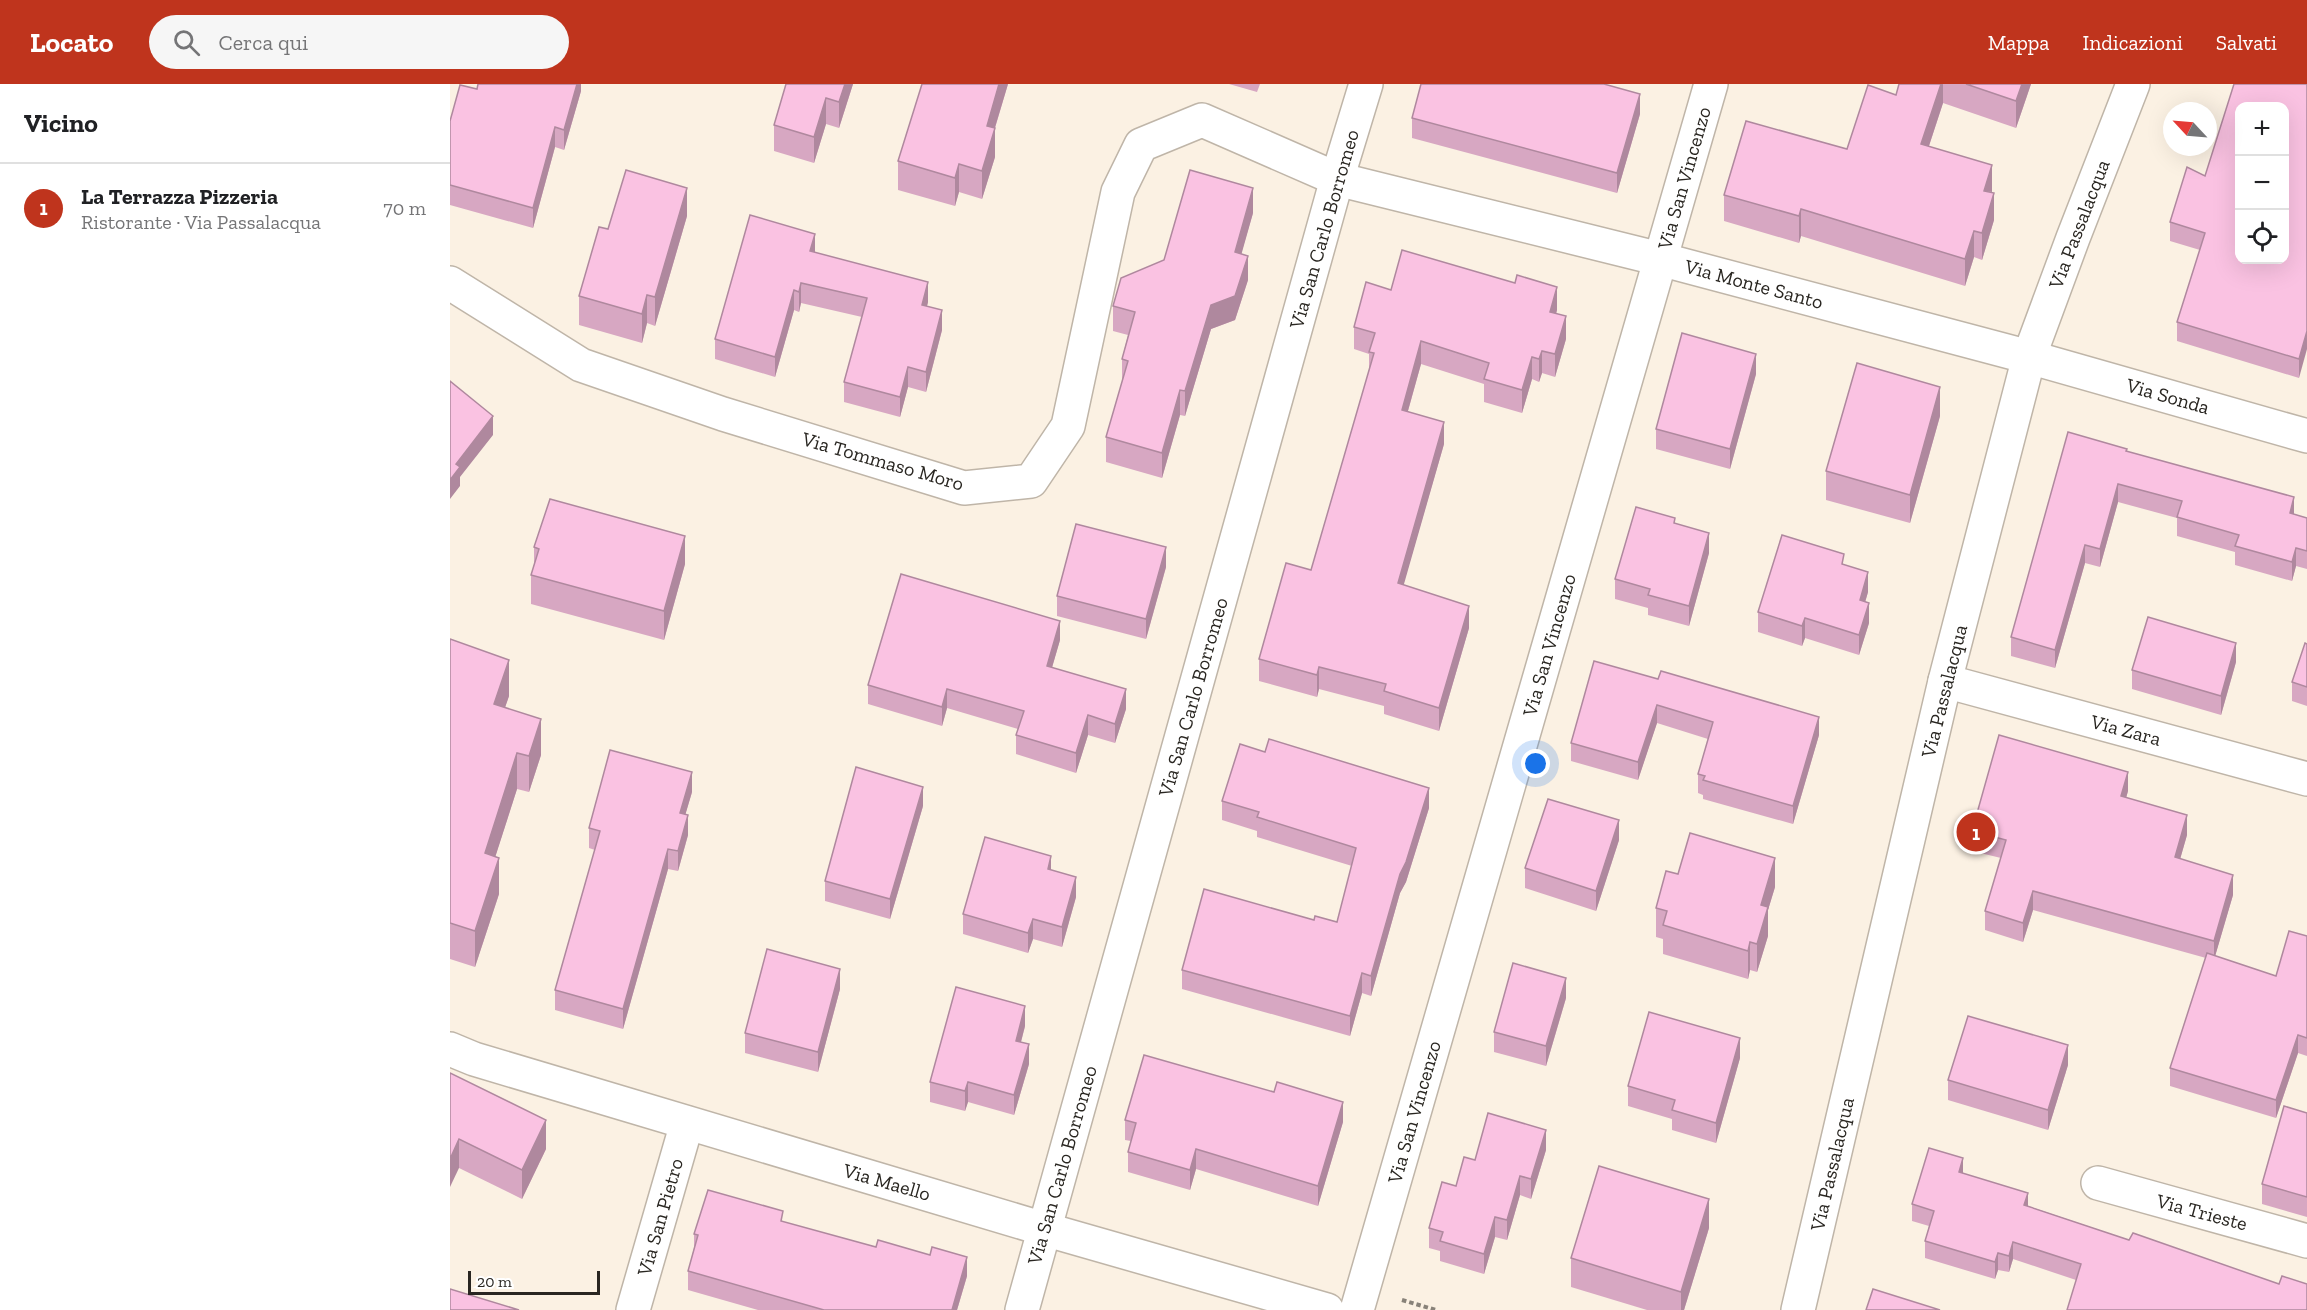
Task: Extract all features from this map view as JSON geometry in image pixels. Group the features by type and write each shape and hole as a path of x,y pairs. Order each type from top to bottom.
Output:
{"street":[{"name":"Via San Carlo Borromeo","path":"1022,1310 1366,84"},
{"name":"Via San Vincenzo","path":"1357,1310 1711,84"},
{"name":"Via Passalacqua","path":"1798,1310 1945,681 2029,357 2133,84"},
{"name":"Via Tommaso Moro","path":"450,283 581,365 723,414 964,488 1031,481 1068,426 1118,192 1141,145 1202,120 1338,179"},
{"name":"Via Monte Santo","path":"1338,179 1660,259 2029,357"},
{"name":"Via Sonda","path":"2029,357 2307,436"},
{"name":"Via Zara","path":"1945,681 2307,779"},
{"name":"Via Maello","path":"450,1049 474,1059 687,1123 1327,1310"},
{"name":"Via San Pietro","path":"633,1310 687,1123"},
{"name":"Via Trieste","path":"2098,1183 2307,1241"}],"building":[{"path":"478,84 577,84 564,130 555,127 533,208 450,185 450,121 460,85 477,89"},
{"path":"786,84 845,84 839,102 826,98 814,137 774,125"},
{"path":"922,84 999,84 987,126 995,128 982,171 959,164 955,178 898,161"},
{"path":"1421,84 1604,84 1640,94 1617,173 1412,118"},
{"path":"1899,84 1941,84 1921,144 1992,165 1984,191 1994,193 1982,233 1974,231 1965,259 1801,209 1799,216 1724,195 1746,121 1847,149 1868,85 1896,95"},
{"path":"1966,84 2022,84 2016,101"},
{"path":"2234,84 2307,84 2307,331 2299,359 2177,322 2205,233 2170,222 2187,167 2205,176 2211,156 2217,156 2217,138"},
{"path":"626,170 687,188 655,297 647,295 642,314 579,296 599,227 608,229"},
{"path":"1190,170 1253,188 1235,252 1248,256 1235,296 1211,305 1185,391 1180,390 1162,453 1106,437 1128,361 1122,359 1135,312 1113,306 1121,278 1164,260"},
{"path":"750,215 815,234 810,251 928,282 922,305 942,310 926,372 908,367 900,397 844,382 867,298 801,283 799,292 794,290 775,357 715,339"},
{"path":"1402,250 1515,283 1517,275 1557,287 1550,312 1566,316 1555,354 1542,351 1539,359 1532,357 1522,390 1484,379 1489,363 1421,341 1402,410 1444,422 1398,583 1469,606 1439,708 1384,691 1386,684 1319,667 1317,675 1259,659 1286,563 1311,570 1374,353 1369,352 1375,333 1354,327 1366,282 1391,290"},
{"path":"1682,333 1756,354 1730,449 1656,429"},
{"path":"1857,363 1940,387 1910,495 1826,471"},
{"path":"450,381 493,416 456,464 460,467 450,480"},
{"path":"2068,432 2127,449 2126,451 2294,497 2290,513 2307,518 2307,551 2296,548 2292,562 2235,546 2239,535 2177,517 2182,501 2118,484 2100,549 2085,545 2055,650 2011,637"},
{"path":"550,499 685,536 664,611 531,575 539,549 534,547"},
{"path":"1636,507 1675,518 1674,523 1709,533 1689,606 1648,595 1650,589 1615,579"},
{"path":"1076,524 1166,547 1146,619 1057,596"},
{"path":"1782,535 1844,554 1842,564 1868,572 1860,600 1869,603 1859,635 1805,618 1802,626 1758,612"},
{"path":"901,574 1060,621 1047,666 1126,689 1115,724 1088,715 1076,753 1016,735 1024,711 947,689 942,707 868,685"},
{"path":"2148,617 2236,643 2221,696 2132,670"},
{"path":"450,639 509,660 494,704 541,719 529,756 517,753 485,853 499,858 475,931 450,923"},
{"path":"2305,643 2307,644 2307,687 2292,682"},
{"path":"1594,661 1658,679 1661,671 1819,717 1793,806 1703,780 1705,776 1698,774 1713,722 1657,705 1638,762 1571,743"},
{"path":"1999,735 2128,772 2121,796 2187,815 2175,857 2233,875 2214,941 2033,891 2023,923 1985,911 2006,840 1972,831"},
{"path":"1269,739 1429,788 1406,862 1400,874 1371,976 1362,973 1350,1016 1182,970 1204,889 1314,920 1315,916 1337,922 1356,848 1257,817 1259,812 1222,801 1240,744 1265,752"},
{"path":"610,750 692,772 680,813 688,815 678,851 668,849 623,1009 555,990 600,831 589,828"},
{"path":"856,767 923,787 890,899 825,881"},
{"path":"1548,799 1619,820 1596,891 1525,868"},
{"path":"1690,833 1775,858 1761,905 1768,907 1757,944 1750,942 1748,951 1663,925 1667,911 1656,908 1666,871 1678,874"},
{"path":"985,837 1051,856 1048,869 1076,877 1062,927 1033,919 1028,933 963,914"},
{"path":"2289,931 2307,936 2307,1038 2298,1035 2276,1100 2170,1068 2207,953 2276,976"},
{"path":"767,949 840,969 818,1052 745,1033"},
{"path":"1513,963 1566,978 1546,1046 1494,1032"},
{"path":"956,987 1025,1006 1016,1041 1029,1044 1014,1095 968,1082 965,1091 930,1082"},
{"path":"1649,1012 1740,1038 1716,1123 1672,1110 1675,1100 1628,1086"},
{"path":"1968,1016 2068,1045 2048,1110 1948,1080"},
{"path":"1144,1055 1274,1092 1277,1082 1343,1102 1318,1186 1196,1149 1190,1170 1128,1152 1136,1123 1125,1120"},
{"path":"450,1073 546,1120 522,1170 459,1139 450,1159"},
{"path":"2284,1106 2307,1113 2307,1197 2262,1184"},
{"path":"1488,1113 1546,1130 1531,1179 1520,1176 1507,1220 1495,1217 1484,1254 1440,1241 1443,1232 1429,1228 1442,1182 1456,1186 1464,1157 1475,1160"},
{"path":"1929,1148 1963,1158 1959,1172 2028,1193 2024,1205 2129,1240 2133,1233 2279,1284 2282,1276 2307,1284 2307,1310 2067,1310 2081,1264 2013,1242 2009,1256 1998,1253 1995,1262 1925,1241 1934,1211 1912,1204"},
{"path":"1599,1166 1709,1199 1681,1292 1571,1258"},
{"path":"708,1190 783,1211 781,1221 876,1247 878,1240 930,1255 932,1247 967,1257 952,1310 824,1310 688,1271 698,1235 694,1234"},
{"path":"450,1289 519,1310 450,1310"},
{"path":"1873,1289 1940,1310 1866,1310"}],"place":[{"name":"La Terrazza Pizzeria","path":"1976,832"}]}
